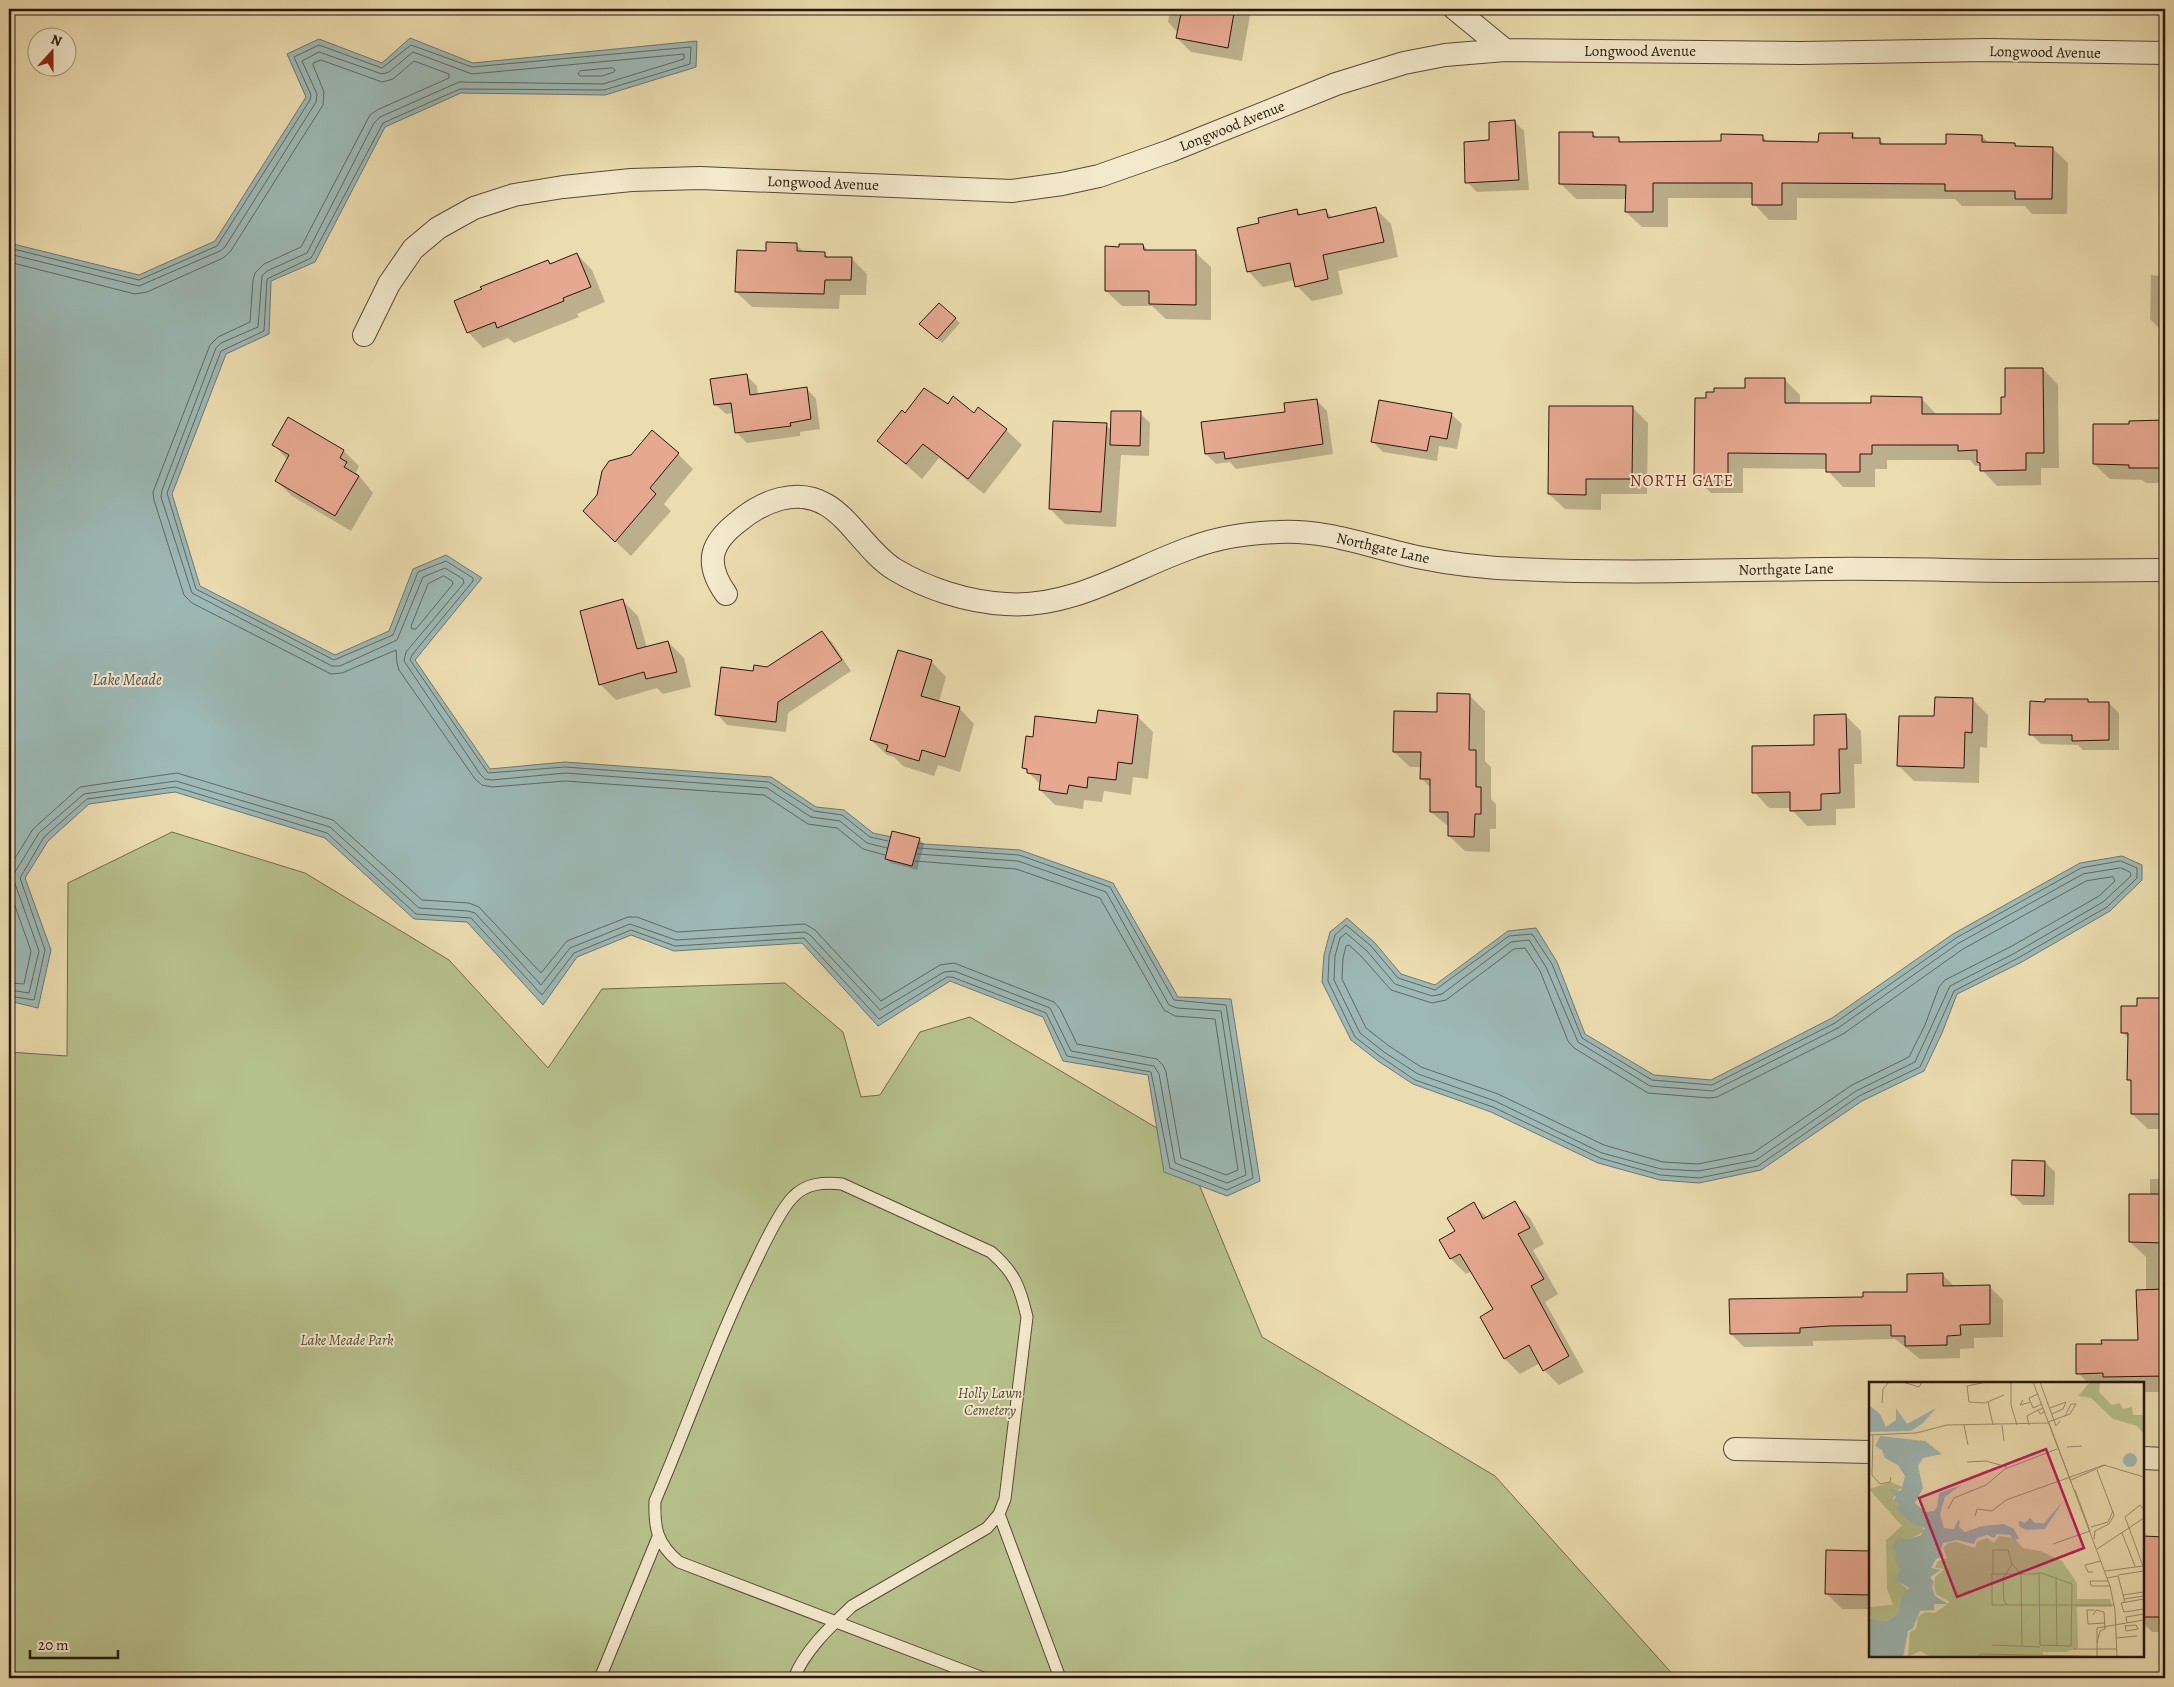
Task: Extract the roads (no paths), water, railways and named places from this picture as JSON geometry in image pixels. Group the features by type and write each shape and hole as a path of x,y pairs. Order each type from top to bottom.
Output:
{"street":[{"path":"1455,9 1505,50"},
{"name":"Longwood Avenue","path":"364,335 389,284 412,249 438,228 474,208 514,195 564,187 622,181 700,178 1012,191 1037,188 1099,176 1152,158 1336,84 1404,63 1445,55 1505,50 1800,53 1988,50 2165,53"},
{"name":"Northgate Lane","path":"726,594 716,579 712,562 714,548 723,533 751,511 773,501 789,497 812,499 833,508 844,517 868,546 891,566 919,582 962,597 1006,604 1032,604 1076,595 1194,546 1238,535 1282,532 1318,533 1415,556 1484,568 1552,571 1846,568 2037,571 2165,570"},
{"path":"1735,1449 1869,1452"},
{"path":"2144,1458 2165,1459"}],"lane":[{"path":"794,1678 807,1655 835,1623 852,1606 987,1528 999,1514 1005,1500 1027,1317 1021,1289 1006,1265 992,1252 842,1184 823,1182 808,1187 792,1198 767,1239 734,1305 655,1501 654,1521 658,1537 669,1554 679,1562 835,1623 983,1678"},
{"path":"999,1514 1060,1678"},
{"path":"600,1678 658,1537"}],"water":[{"name":"Lake Meade","path":"410,38 473,63 697,41 696,67 605,95 461,93 385,127 315,262 271,281 269,334 226,354 172,494 200,586 335,655 389,631 413,569 446,555 482,578 415,660 490,769 565,762 771,777 816,807 844,810 873,833 924,844 1020,850 1113,883 1178,997 1231,999 1260,1181 1227,1196 1164,1172 1148,1075 1063,1061 1043,1017 950,981 878,1026 802,943 674,951 631,935 577,957 543,1005 467,922 414,919 325,838 175,792 89,804 48,841 25,878 51,950 38,1008 9,1001 9,243 139,275 215,241 306,97 287,54 319,39 382,63"},
{"path":"2122,856 2142,865 2142,880 2110,911 2020,963 1957,994 1942,1033 1924,1071 1862,1101 1761,1170 1699,1183 1660,1180 1598,1163 1491,1112 1413,1084 1351,1040 1322,982 1324,955 1330,932 1347,918 1375,943 1401,974 1435,985 1508,931 1536,928 1557,962 1585,1034 1654,1075 1711,1080 1832,1018 1953,934 2080,863"}],"district":[{"name":"NORTH GATE","path":"1682,480"}],"park label":[{"name":"Lake Meade Park","path":"347,1340"},
{"name":"Holly Lawn Cemetery","path":"990,1402"}]}
